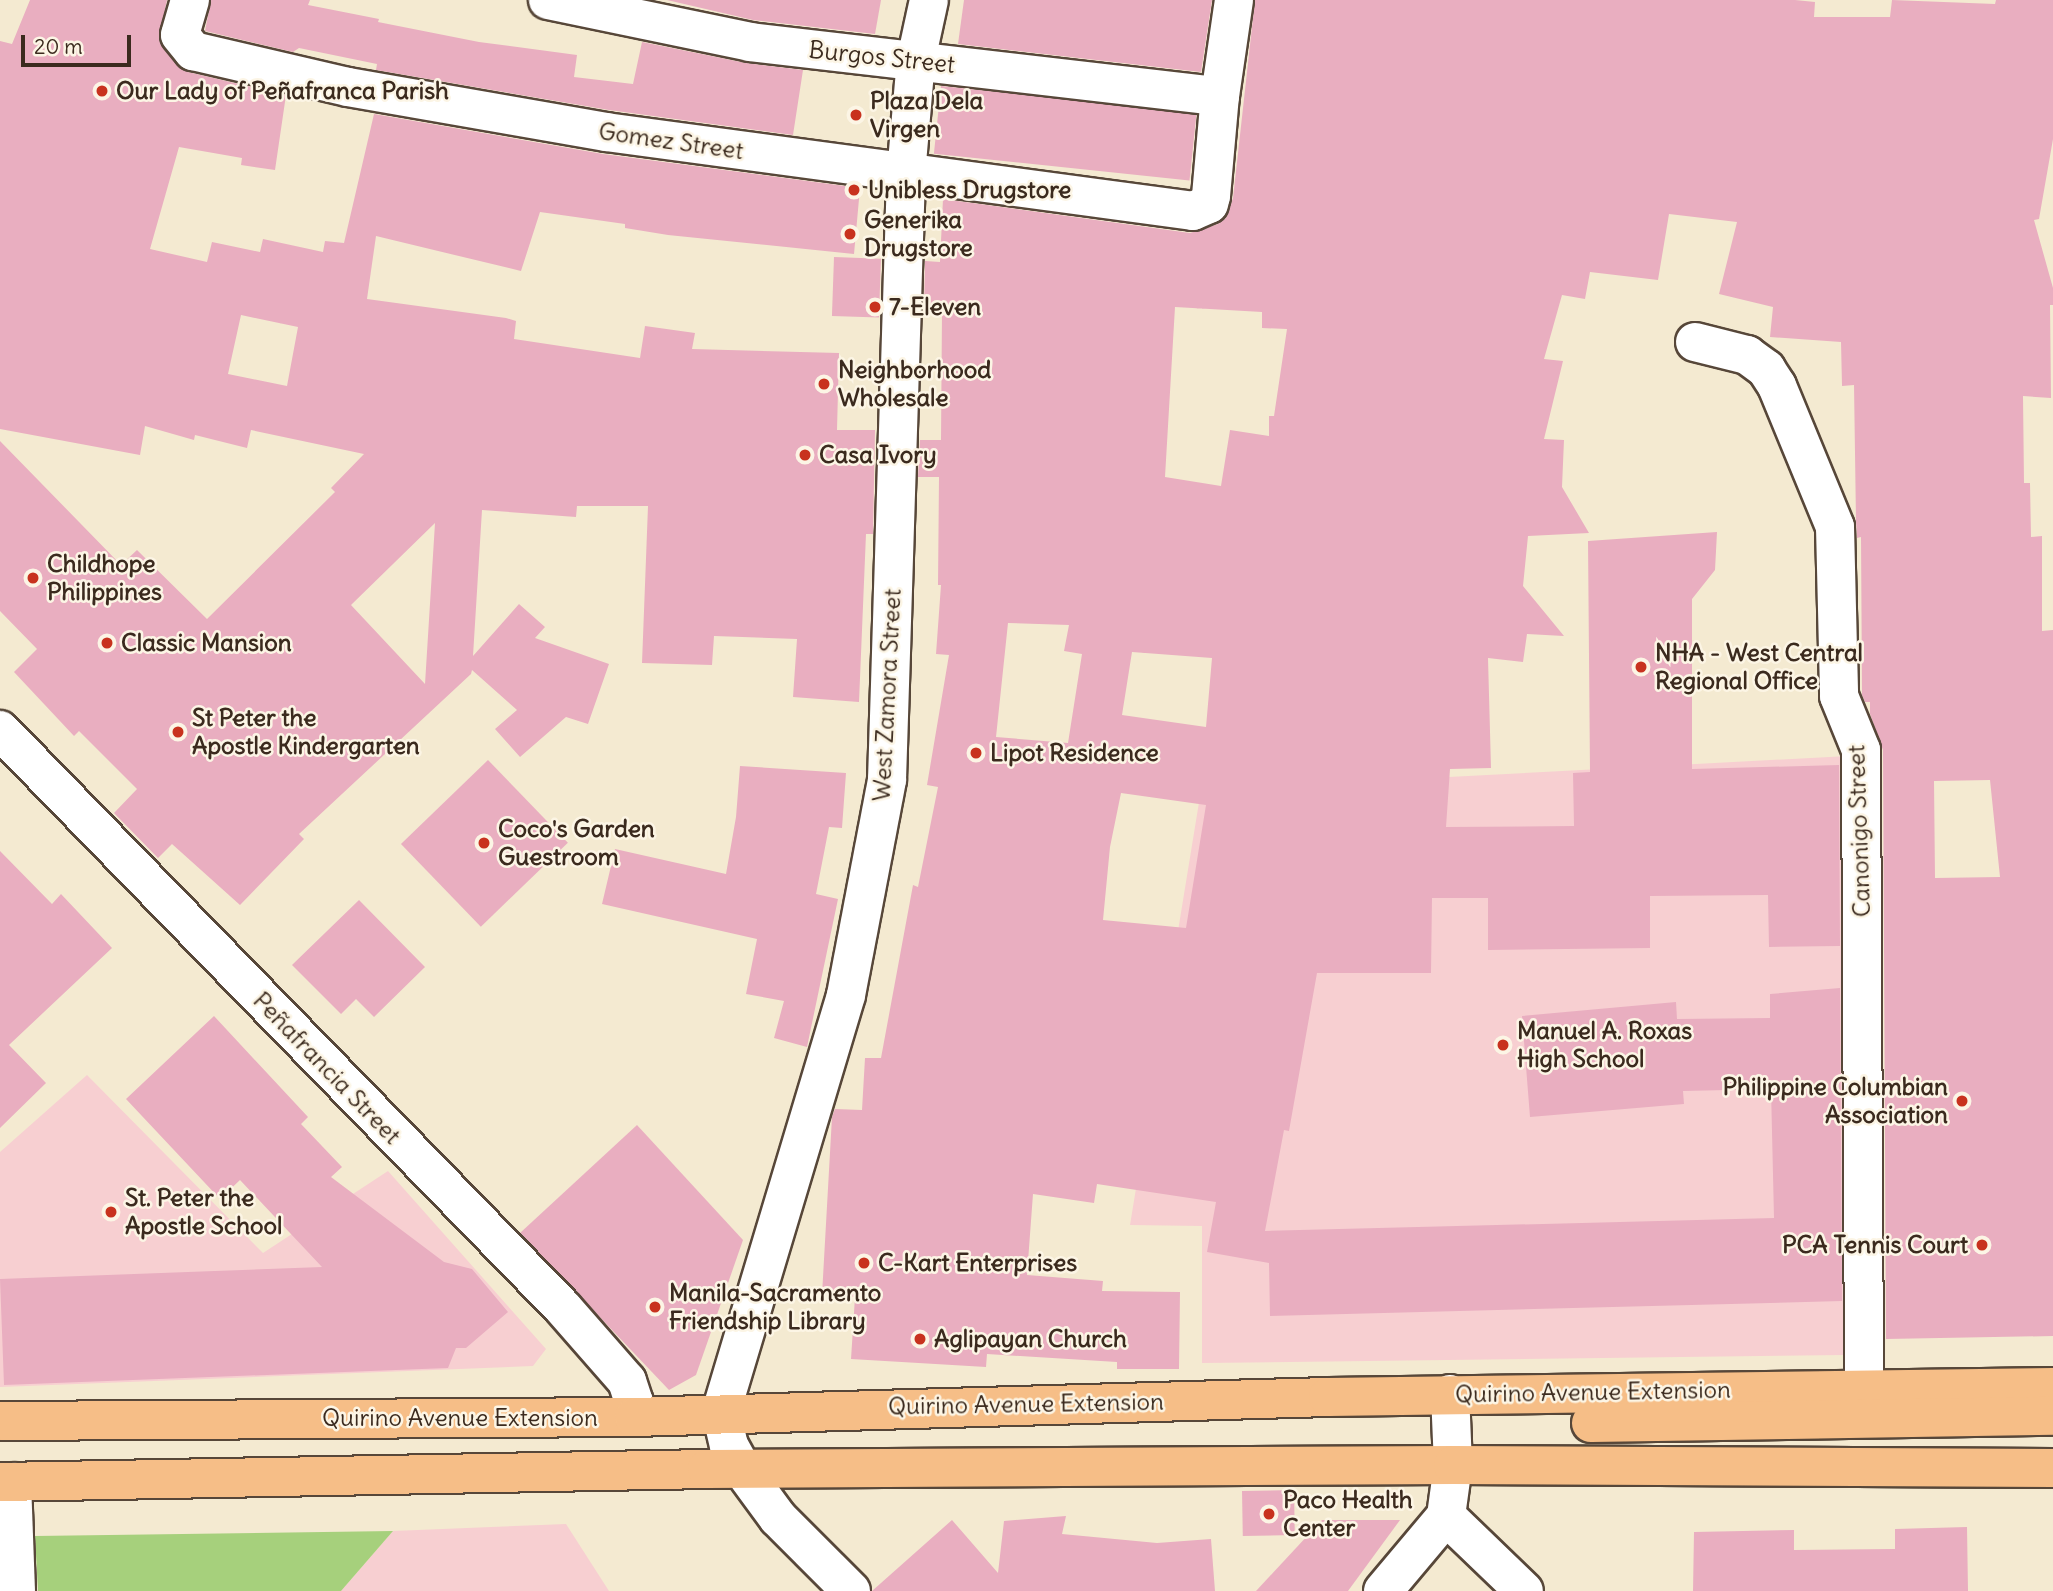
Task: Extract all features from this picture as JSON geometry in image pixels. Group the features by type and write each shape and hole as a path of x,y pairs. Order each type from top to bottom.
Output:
{"main road":[{"name":"Quirino Avenue Extension","path":"0,1421 634,1417 720,1412 1450,1394 2053,1387"},
{"path":"1591,1423 2053,1416"},
{"path":"6,1482 742,1469 1453,1465 2053,1468"}],"street":[{"name":"Gomez Street","path":"190,0 180,35 184,44 193,51 348,87 592,130 1193,211 1209,204 1220,96"},
{"name":"Burgos Street","path":"548,0 737,40 1220,96"},
{"name":"West Zamora Street","path":"720,1412 846,995 887,780 906,174 916,60 929,0"},
{"path":"1220,96 1234,0"},
{"name":"Canonigo Street","path":"1695,342 1747,355 1766,369 1777,386 1835,527 1839,696 1861,750 1864,1388"},
{"name":"Peñafrancia Street","path":"0,730 563,1308 627,1381 635,1402 634,1417"},
{"path":"1383,1591 1446,1516 1453,1465 1450,1394"},
{"path":"720,1412 729,1446 742,1469 778,1518 851,1591"},
{"path":"6,1482 16,1591"},
{"path":"1446,1516 1524,1591"}],"shaded area":[{"name":"Manuel A. Roxas High School","path":"1848,756 1844,1355 1202,1363 1202,1226 1130,1225 1201,790"},
{"name":"St. Peter the Apostle School","path":"87,1075 263,1253 388,1171 546,1349 533,1366 0,1387 0,1152"},
{"path":"566,1524 609,1591 341,1591 393,1531"}],"green space":[{"path":"393,1531 341,1591 38,1591 35,1536"}],"building":[{"path":"30,0 167,0 159,39 177,65 188,72 286,95 275,170 241,165 242,158 179,147 150,249 207,262 212,242 260,252 263,239 323,252 325,241 344,243 374,114 603,154 860,188 854,254 668,235 625,228 625,224 540,212 521,271 376,236 367,299 506,318 516,321 514,339 640,358 645,326 695,333 692,349 839,353 837,430 875,430 873,534 866,534 859,702 793,697 797,639 714,636 712,665 642,663 648,506 577,506 576,517 482,510 473,656 519,604 545,627 535,638 609,664 588,724 566,717 520,757 495,729 517,710 472,670 471,674 299,834 304,839 240,905 172,844 158,858 114,813 137,789 79,731 74,736 14,672 37,649 0,611 0,441 121,565 137,550 207,619 335,492 331,488 364,454 251,430 247,448 195,435 194,440 145,426 140,455 0,429 0,41 12,44","holes":["241,315 298,327 287,386 228,374","435,523 425,684 351,605"]},
{"path":"211,0 310,0 308,5 379,19 378,22 479,42 577,55 574,77 633,84 642,42 746,63 803,70 793,135 609,110 376,70 377,64 299,48 293,52 205,31"},
{"path":"667,0 881,0 875,34 753,20"},
{"path":"964,0 1212,0 1201,72 958,44"},
{"path":"1255,0 1795,0 1815,2 1814,17 1890,17 1892,0 1995,4 1996,0 2053,0 2053,139 2039,219 2034,220 2053,288 2053,305 2050,305 2051,398 2023,396 2024,483 2030,483 2031,537 2042,536 2042,631 2053,630 2053,1336 1886,1339 1883,750 1870,714 1870,702 1865,702 1862,695 1861,537 1857,538 1856,521 1854,385 1842,386 1841,342 1770,337 1773,307 1719,294 1737,222 1669,214 1658,280 1590,272 1585,299 1562,295 1544,359 1563,361 1544,439 1564,440 1562,487 1589,533 1528,536 1523,586 1564,636 1527,634 1523,662 1488,658 1491,768 1450,769 1446,827 1574,826 1573,773 1590,772 1588,541 1717,532 1715,570 1692,599 1692,769 1839,765 1840,946 1769,947 1768,895 1650,896 1650,948 1488,950 1488,898 1432,898 1431,973 1317,973 1289,1131 1284,1130 1265,1231 1774,1218 1771,1089 1683,1091 1684,1104 1530,1117 1522,1016 1676,1002 1677,1019 1770,1018 1770,994 1840,988 1842,1301 1270,1316 1269,1263 1207,1252 1216,1202 1097,1184 1094,1203 1033,1194 1027,1275 1103,1281 1102,1291 1180,1292 1179,1369 1117,1369 1117,1362 987,1354 986,1367 851,1359 855,1297 822,1295 832,1117 835,1109 862,1110 865,1058 881,1058 913,885 918,887 938,787 927,785 949,655 936,654 941,585 938,585 939,477 918,477 920,440 941,440 942,312 924,311 925,261 940,262 943,199 1190,233 1218,224 1226,218 1233,198","holes":["1175,307 1262,312 1262,328 1287,329 1274,416 1269,416 1269,436 1230,430 1221,486 1165,477","1008,623 1069,625 1064,651 1082,654 1068,743 996,737","1132,652 1212,658 1206,727 1122,715","1990,780 2000,877 1935,878 1934,781","1121,793 1206,805 1186,928 1103,920 1110,847"]},
{"path":"941,86 1197,113 1189,180 934,154"},
{"path":"834,257 881,259 879,318 832,316"},
{"name":"Coco's Garden Guestroom","path":"488,760 568,843 481,927 401,844"},
{"path":"740,766 846,773 842,828 829,827 816,894 838,899 807,1047 774,1038 784,1001 746,994 757,939 602,904 615,849 726,874 736,817"},
{"path":"0,851 52,904 61,894 112,948 9,1045 46,1083 0,1128"},
{"path":"359,900 425,967 374,1017 356,999 341,1014 292,965"},
{"path":"214,1016 308,1117 301,1124 342,1167 331,1177 444,1262 472,1269 508,1312 466,1348 456,1348 448,1368 4,1385 0,1279 322,1267 240,1180 220,1199 126,1099"},
{"name":"Manila-Sacramento Friendship Library","path":"637,1125 743,1240 696,1375 669,1390 520,1233"},
{"name":"Paco Health Center","path":"1294,1490 1295,1535 1243,1536 1242,1491"},
{"path":"1066,1516 1062,1534 1157,1543 1211,1539 1215,1591 872,1591 952,1520 998,1573 1004,1521"},
{"path":"1322,1520 1400,1520 1348,1591 1256,1591"},
{"path":"1967,1527 1968,1591 1693,1591 1694,1532 1794,1530 1794,1550 1895,1549 1895,1529"}],"place":[{"name":"Our Lady of Peñafranca Parish","path":"102,91"},
{"name":"Plaza Dela Virgen","path":"856,115"},
{"name":"Unibless Drugstore","path":"854,190"},
{"name":"Generika Drugstore","path":"850,234"},
{"name":"7-Eleven","path":"875,307"},
{"name":"Neighborhood Wholesale","path":"824,384"},
{"name":"Casa Ivory","path":"805,455"},
{"name":"Childhope Philippines","path":"33,578"},
{"name":"Classic Mansion","path":"107,643"},
{"name":"NHA - West Central Regional Office","path":"1641,667"},
{"name":"St Peter the Apostle Kindergarten","path":"178,732"},
{"name":"Lipot Residence","path":"976,753"},
{"name":"Coco's Garden Guestroom","path":"484,843"},
{"name":"Manuel A. Roxas High School","path":"1503,1045"},
{"name":"Philippine Columbian Association","path":"1962,1101"},
{"name":"St. Peter the Apostle School","path":"111,1212"},
{"name":"PCA Tennis Court","path":"1982,1245"},
{"name":"C-Kart Enterprises","path":"864,1263"},
{"name":"Manila-Sacramento Friendship Library","path":"655,1307"},
{"name":"Aglipayan Church","path":"920,1339"},
{"name":"Paco Health Center","path":"1269,1514"}]}
